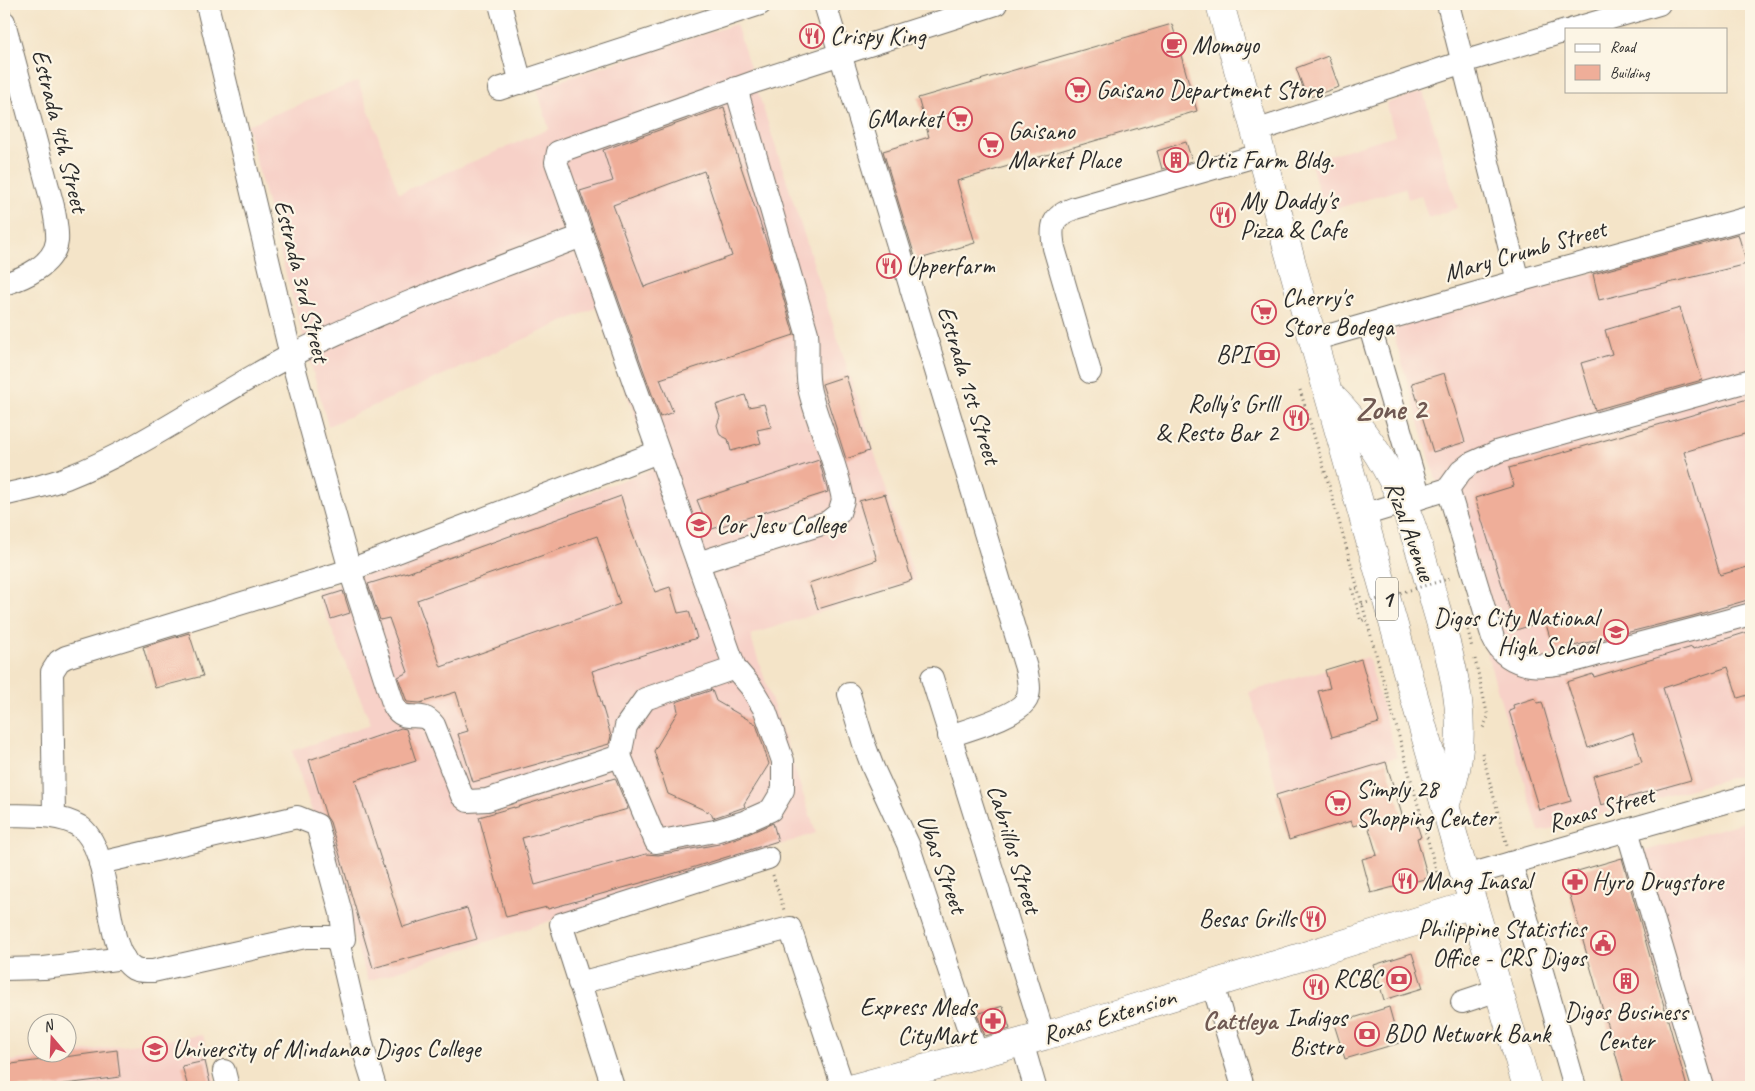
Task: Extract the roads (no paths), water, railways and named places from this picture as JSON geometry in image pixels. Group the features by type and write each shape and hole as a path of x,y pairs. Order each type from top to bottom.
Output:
{"main road":[{"name":"Rizal Avenue","path":"1220,4 1328,393 1527,1087"},
{"name":"Rizal Avenue","path":"1328,393 1349,414 1412,500 1417,539 1445,640 1459,704 1459,759 1453,785 1445,805"},
{"name":"Roxas Extension","path":"857,1087 1033,1039 1473,904"}],"street":[{"name":"Estrada 3rd Street","path":"206,4 291,356 350,570 397,712 405,716 424,716 429,718 434,725 458,788 462,796 468,801 487,800 620,756"},
{"path":"500,4 521,83"},
{"path":"499,89 760,4"},
{"name":"Estrada 1st Street","path":"825,4 1026,668 1030,689 1025,702 1012,711 989,722 949,736"},
{"path":"735,668 645,699 626,726 620,756 656,842 715,831 744,822 770,810 783,790 784,761 765,710 751,687 735,668 698,563 652,454 582,236 556,162 558,152 747,84 996,4"},
{"path":"1448,4 1518,281"},
{"path":"1576,28 1659,4"},
{"name":"Estrada 4th Street","path":"4,22 53,206 56,226 56,243 54,251 48,260 36,270 4,284"},
{"path":"1090,372 1054,248 1053,223 1058,217 1075,208 1260,143 1463,62 1565,31"},
{"path":"698,563 828,522 839,513 843,500 810,393 807,370 809,346 807,333 747,84"},
{"name":"Mary Crumb Street","path":"1313,340 1751,217"},
{"path":"4,495 65,478 106,460 159,432 291,356 374,318 582,236"},
{"path":"1369,324 1412,500"},
{"path":"1363,515 1448,489 1470,464 1499,451 1751,380"},
{"path":"54,817 52,672 59,661 75,654 350,570 652,454"},
{"path":"1448,489 1493,638 1507,657 1518,662 1532,666 1566,662 1751,614"},
{"name":"Cabrillos Street","path":"932,678 1033,1039 1035,1087"},
{"name":"Ubas Street","path":"849,694 873,768 904,835 918,874 977,1055"},
{"name":"Roxas Street","path":"1465,876 1751,795"},
{"path":"4,815 54,817 71,822 84,830 93,843 100,863 114,932 124,958 133,968 142,972 305,937 330,937 340,944 363,1048 375,1087"},
{"path":"100,863 298,817 317,825 341,913 344,939 340,944"},
{"path":"1627,830 1703,1087"},
{"path":"613,1087 561,924 768,858"},
{"path":"1511,863 1576,1087"},
{"path":"579,983 790,928 843,1087"},
{"path":"4,969 44,968 124,958"},
{"path":"1212,985 1243,1087"},
{"path":"1462,1002 1498,990"}],"place":[{"name":"Crispy King","path":"812,36"},
{"name":"Momoyo","path":"1174,45"},
{"name":"Gaisano Department Store","path":"1078,90"},
{"name":"GMarket","path":"960,119"},
{"name":"Gaisano Market Place","path":"991,145"},
{"name":"Ortiz Farm Bldg.","path":"1176,160"},
{"name":"My Daddy's Pizza & Cafe","path":"1223,215"},
{"name":"Upperfarm","path":"889,266"},
{"name":"Cherry's Store Bodega","path":"1264,312"},
{"name":"BPI","path":"1267,355"},
{"name":"Rolly's Grlll & Resto Bar 2","path":"1296,418"},
{"name":"Cor Jesu College","path":"699,525"},
{"name":"Digos City National High School","path":"1616,632"},
{"name":"Simply 28 Shopping Center","path":"1338,803"},
{"name":"Mang Inasal","path":"1405,881"},
{"name":"Hyro Drugstore","path":"1575,882"},
{"name":"Besas Grills","path":"1313,919"},
{"name":"Philippine Statistics Office - CRS Digos","path":"1603,943"},
{"name":"RCBC","path":"1399,979"},
{"name":"Digos Business Center","path":"1626,981"},
{"name":"Indigos Bistro","path":"1316,987"},
{"name":"Express Meds CityMart","path":"993,1021"},
{"name":"BDO Network Bank","path":"1367,1034"},
{"name":"University of Mindanao Digos College","path":"155,1049"}],"district":[{"name":"Zone 2","path":"1391,409"},
{"name":"Cattleya","path":"1240,1020"}]}
